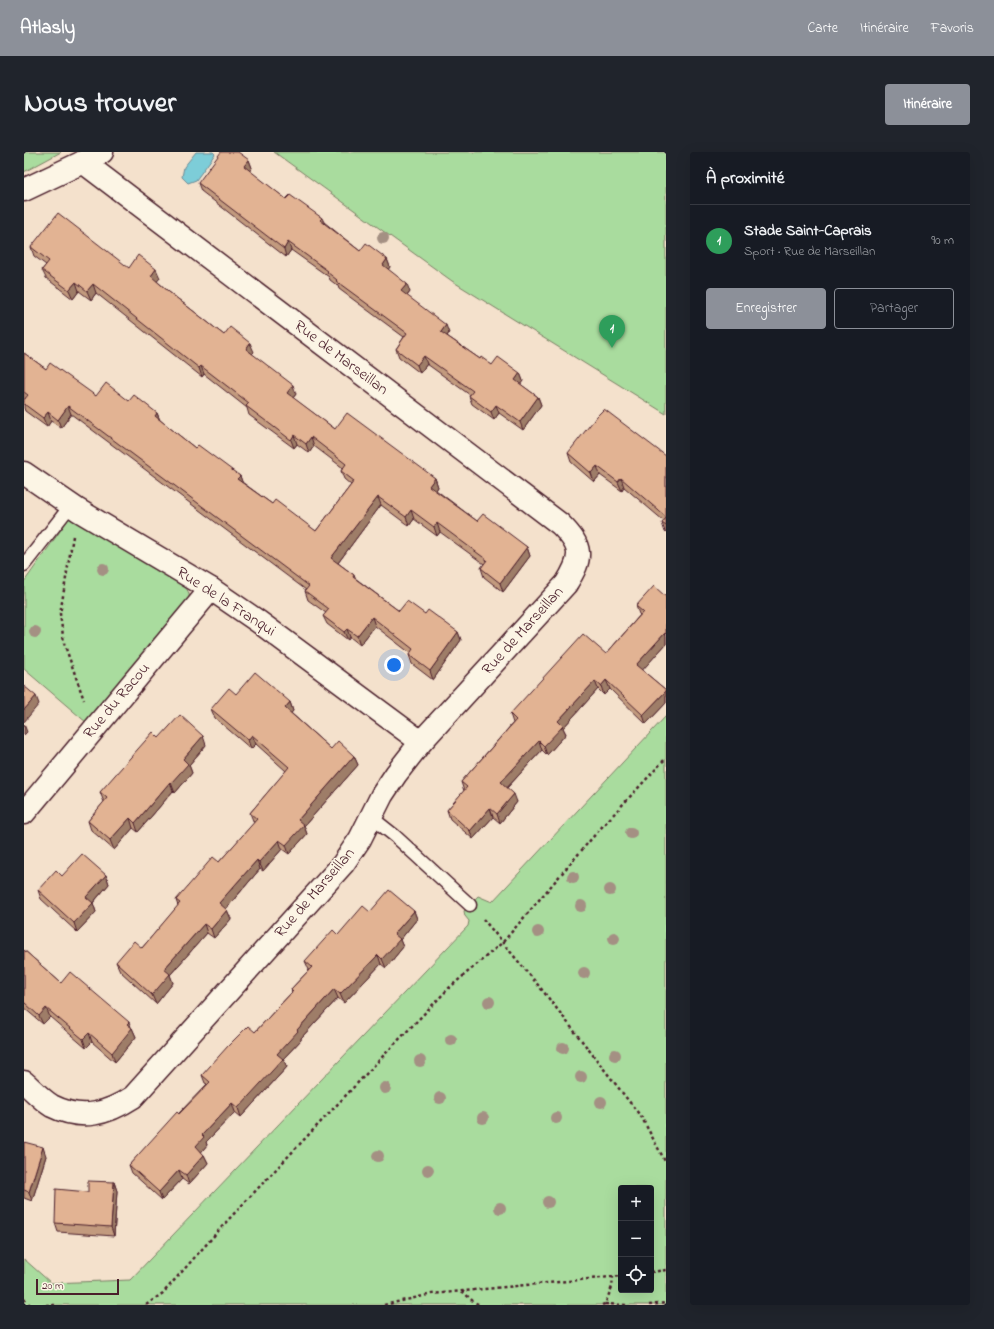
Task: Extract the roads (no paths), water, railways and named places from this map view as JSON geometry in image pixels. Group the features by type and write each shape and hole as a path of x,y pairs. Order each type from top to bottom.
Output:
{"street":[{"path":"24,190 102,152"},
{"name":"Rue de Marseillan","path":"24,1082 52,1106 82,1115 107,1111 133,1097 343,864 360,839 382,795 421,742 566,584 574,572 578,560 578,549 572,536 560,524 83,162"},
{"name":"Rue de la Franqui","path":"24,472 74,507 211,589 259,622 421,742"},
{"name":"Rue du Racou","path":"24,813 211,589"}],"lane":[{"path":"24,565 74,507"},
{"path":"371,818 395,836 470,905"}],"water":[{"path":"196,152 213,152 215,154 196,180 188,183 182,177 184,167"}],"place":[{"name":"Stade Saint-Caprais","path":"612,348"}]}
